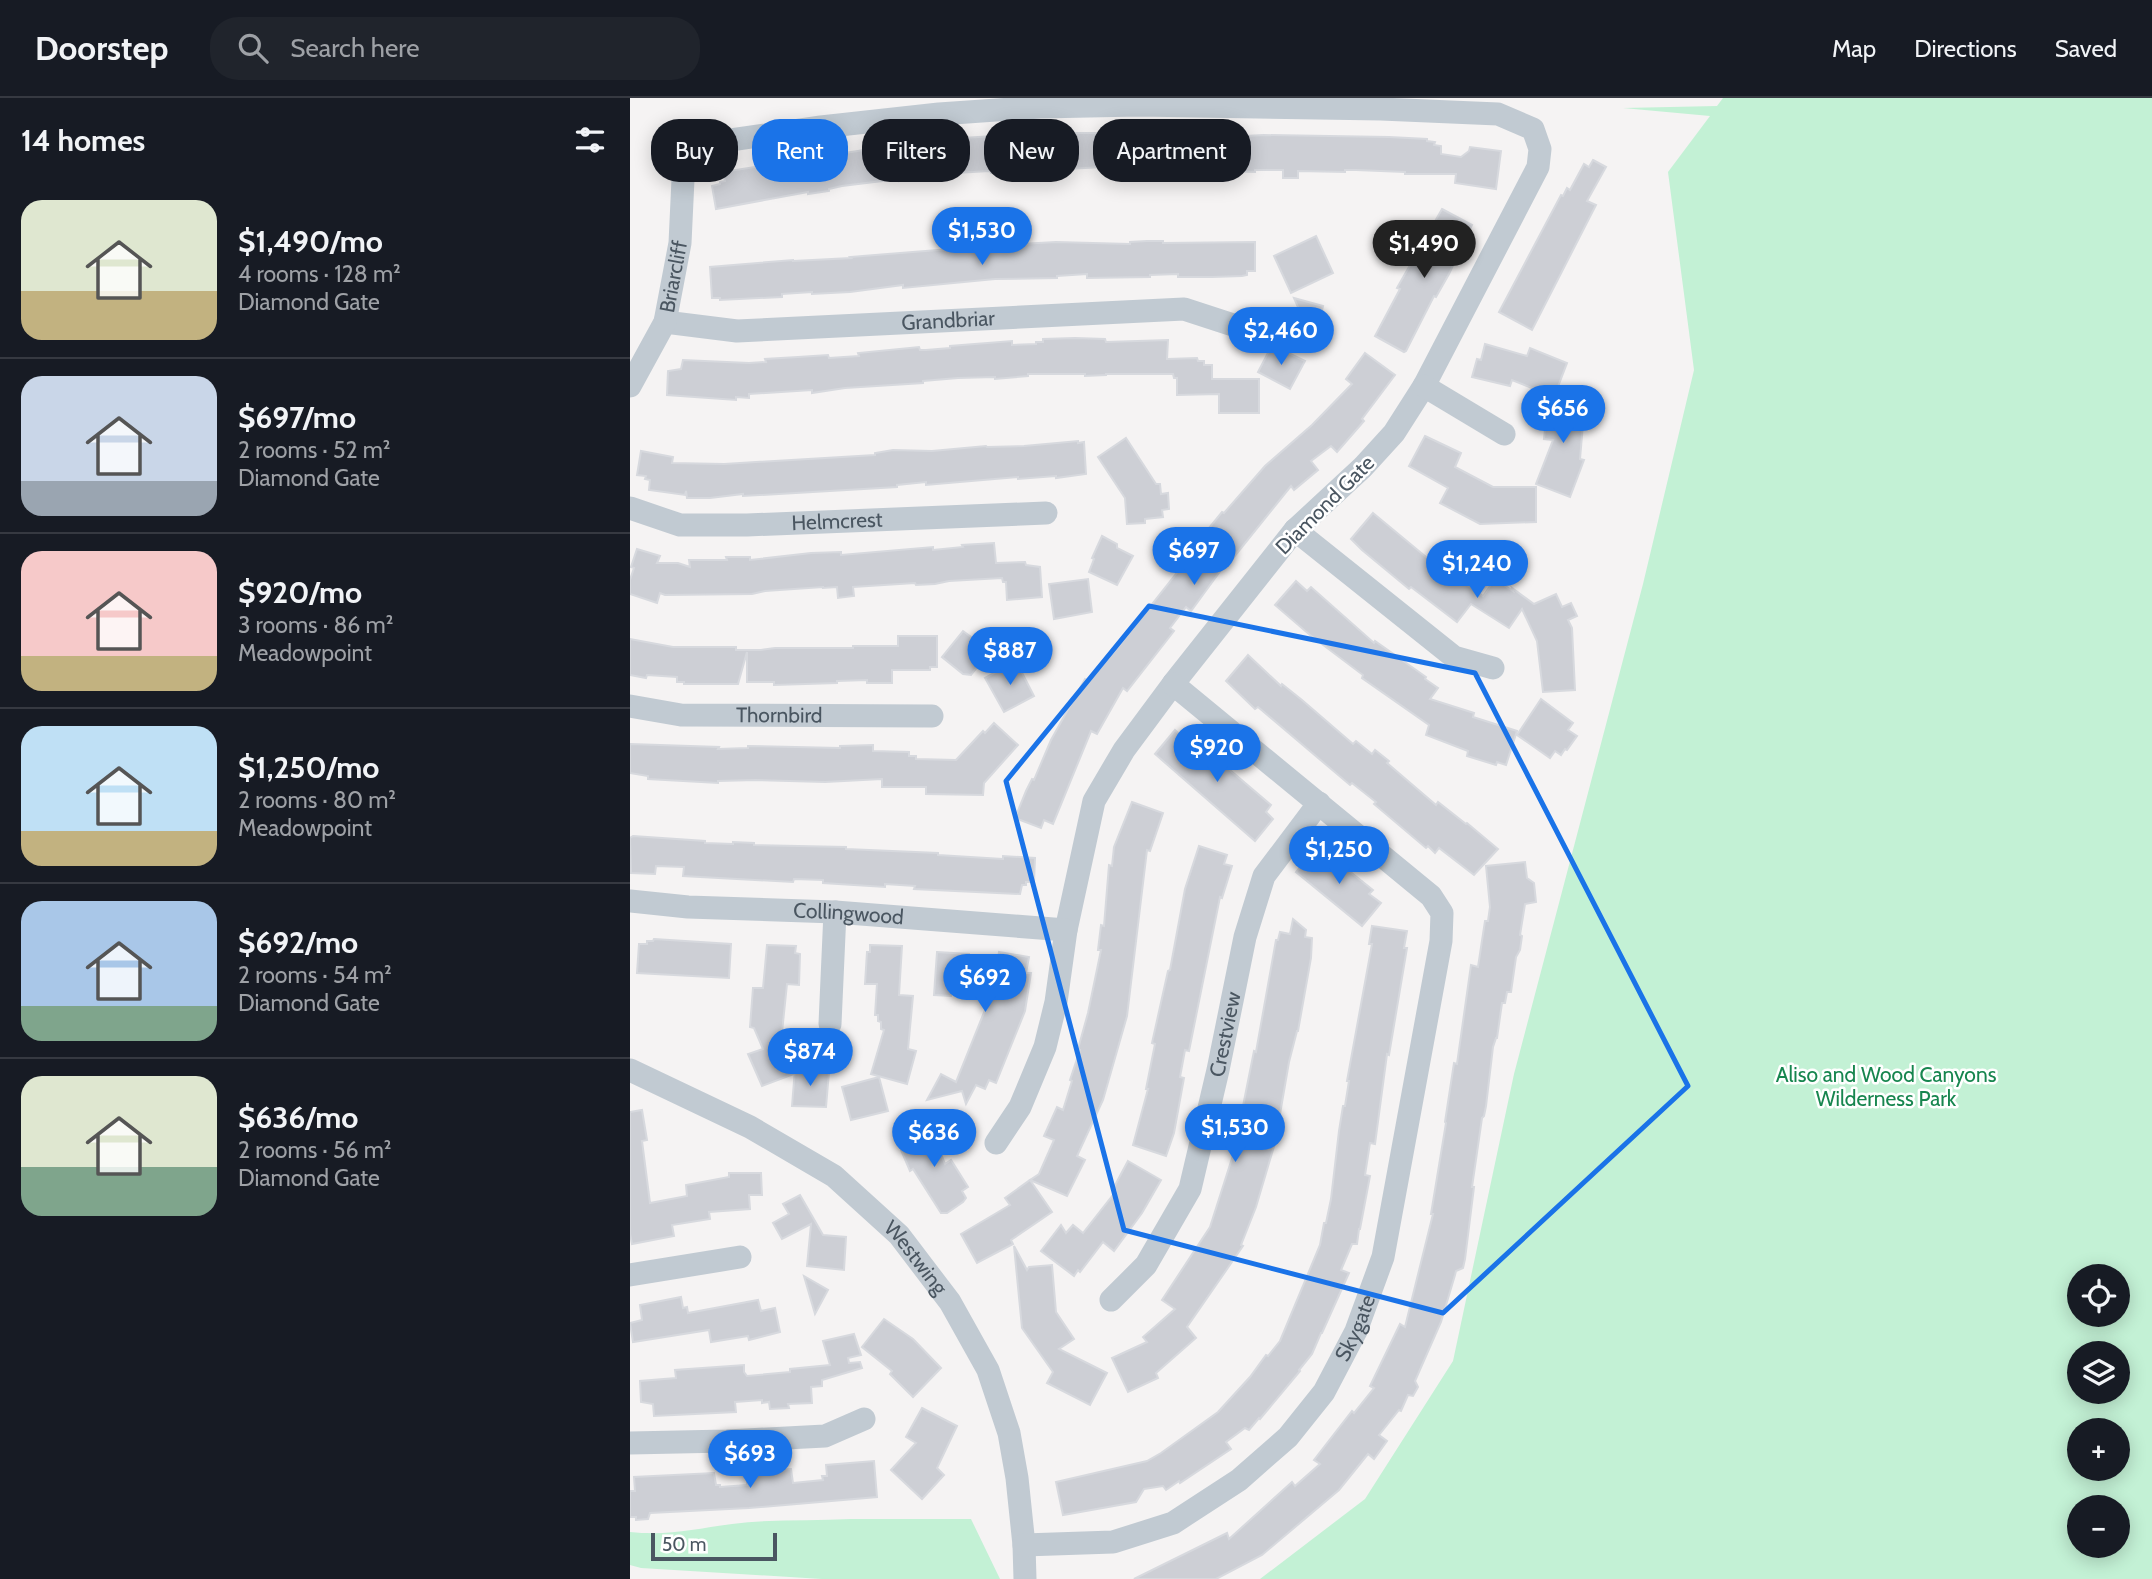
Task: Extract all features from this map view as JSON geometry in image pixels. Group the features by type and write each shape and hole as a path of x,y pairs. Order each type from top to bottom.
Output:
{"street":[{"name":"Briarcliff","path":"630,386 665,322 680,243 684,158 703,144 939,114 1040,107 1139,105 1498,114 1533,129"},
{"name":"Diamond Gate","path":"996,1143 1020,1107 1045,1047 1056,1002 1066,930 1094,801 1124,750 1295,530 1386,442 1424,386 1538,167 1540,149 1533,129"},
{"name":"Grandbriar","path":"665,322 737,331 1184,309 1230,324"},
{"path":"1424,386 1504,434"},
{"name":"Helmcrest","path":"630,508 680,525 747,525 1046,513"},
{"path":"1295,530 1454,657 1493,668"},
{"path":"1173,684 1319,803"},
{"name":"Thornbird","path":"630,706 681,715 932,716"},
{"name":"Skygate","path":"1024,1545 1113,1542 1173,1523 1239,1480 1288,1437 1324,1392 1356,1331 1383,1257 1441,941 1442,913 1431,896 1319,803"},
{"name":"Crestview","path":"1111,1300 1146,1265 1190,1189 1245,937 1264,876 1319,803"},
{"name":"Collingwood","path":"630,901 688,907 835,912 1066,930"},
{"path":"830,1024 835,912"},
{"name":"Westwing","path":"630,1070 750,1127 834,1176 899,1235 950,1302 988,1370 1009,1433 1017,1478 1025,1579"},
{"path":"630,1275 740,1257"},
{"path":"630,1443 825,1436 864,1419"}],"highlighted area":[{"path":"1149,606 1475,673 1688,1086 1443,1313 1124,1230 1006,781"}],"green space":[{"name":"Aliso and Wood Canyons Wilderness Park","path":"1723,98 2152,98 2152,1579 1260,1579 1365,1499 1453,1361 1514,1074 1643,584 1694,370 1668,172 1710,116 1623,108 1717,106"},
{"path":"971,1519 1000,1579 822,1579 641,1568 630,1565 630,1532 669,1533 761,1521"}],"building":[{"path":"1079,133 1093,133 1093,168 1079,168"},
{"path":"1251,136 1427,139 1435,142 1434,145 1441,146 1441,154 1461,157 1470,147 1501,151 1496,189 1455,183 1456,174 1356,170 1298,171 1298,178 1283,178 1283,170 1251,172"},
{"path":"984,137 984,171 970,172 970,138"},
{"path":"862,150 862,182 875,182 716,209 712,186 720,182 738,182 738,170 752,167 752,182 848,182 848,152"},
{"path":"1593,160 1606,167 1587,201 1596,205 1532,330 1499,312 1561,195 1563,196 1567,188 1570,190 1584,164 1589,167"},
{"path":"1442,209 1472,225 1449,274 1404,352 1375,336 1400,289 1397,288"},
{"path":"1316,236 1333,273 1291,293 1274,256"},
{"path":"1163,241 1255,242 1255,271 1247,271 1247,275 1242,276 1212,277 1178,277 1178,274 1087,278 1087,274 903,288 903,285 850,292 782,294 782,297 720,300 712,298 710,267 1056,242 1130,244"},
{"path":"1294,298 1323,306 1314,342 1313,339 1281,331 1286,311 1301,314"},
{"path":"1043,339 1105,339 1106,342 1168,340 1167,359 1197,358 1198,361 1204,361 1204,365 1212,365 1212,379 1259,379 1259,413 1219,413 1219,394 1177,395 1177,378 1174,378 1173,374 1028,374 995,379 958,378 812,393 812,390 749,394 749,398 736,397 736,400 667,395 668,371 681,369 683,360 749,363 766,362 765,359 859,356 858,353 919,347 920,350 926,350 1012,341 1012,345 1036,344 1043,342"},
{"path":"1485,344 1527,356 1530,348 1567,363 1554,397 1512,380 1510,386 1472,377 1477,359 1481,360"},
{"path":"1272,345 1305,361 1290,389 1258,372"},
{"path":"1365,353 1395,375 1362,419 1364,421 1337,452 1331,446 1311,461 1318,470 1294,490 1291,486 1226,567 1224,566 1191,611 1186,607 1170,628 1174,631 1127,691 1123,688 1097,734 1091,731 1053,824 1044,820 1041,828 1015,818 1051,740 1085,679 1089,681 1118,647 1222,512 1224,513 1265,466 1312,425 1352,384 1346,379"},
{"path":"1548,398 1585,401 1580,459 1584,460 1570,497 1536,484 1553,440 1544,439"},
{"path":"1425,436 1461,453 1455,467 1493,487 1536,487 1536,522 1480,524 1440,503 1448,488 1409,466"},
{"path":"1126,438 1156,484 1160,484 1161,494 1168,493 1169,509 1162,510 1163,517 1145,519 1145,523 1127,524 1125,498 1098,457"},
{"path":"1084,442 1086,474 1056,478 1018,477 926,485 926,482 897,487 687,498 686,491 685,495 649,490 650,480 645,479 646,476 637,475 641,451 673,457 672,463 724,464 875,455 893,450 932,451"},
{"path":"1373,513 1443,571 1445,569 1483,596 1495,579 1534,604 1556,594 1562,607 1571,603 1577,616 1568,620 1572,628 1575,690 1543,692 1537,641 1522,609 1509,628 1471,604 1457,622 1411,587 1409,589 1362,550 1351,539"},
{"path":"1102,536 1133,556 1117,585 1089,572"},
{"path":"994,543 996,563 1025,562 1026,565 1040,567 1042,597 1007,600 1006,582 1003,582 1002,578 853,587 854,596 838,598 837,587 752,594 660,593 657,603 630,594 630,580 634,568 631,567 637,549 660,556 657,563 678,563 690,567 689,560 727,560 726,557 750,557 750,560 811,553 841,552 841,555 933,547 933,550"},
{"path":"1088,579 1092,612 1054,619 1049,584"},
{"path":"1296,581 1307,591 1311,587 1374,643 1375,641 1426,677 1425,679 1438,688 1430,699 1517,731 1506,765 1497,762 1496,765 1467,756 1468,751 1426,735 1429,725 1362,678 1363,675 1275,605"},
{"path":"963,631 990,651 971,675 963,674 942,657"},
{"path":"898,636 937,636 937,667 930,667 930,670 892,670 892,683 867,683 867,680 774,685 774,682 747,682 747,652 738,684 684,684 677,682 677,677 647,675 646,678 630,675 630,639 673,647 736,647 736,650 761,650 898,646"},
{"path":"1248,655 1281,686 1282,684 1302,700 1353,744 1356,741 1372,754 1375,750 1436,805 1438,802 1498,849 1474,875 1439,848 1435,853 1428,846 1426,848 1374,804 1376,802 1352,783 1350,785 1258,707 1255,709 1226,681"},
{"path":"1016,661 1034,696 1004,712 985,678"},
{"path":"1541,699 1573,723 1568,730 1577,736 1561,755 1555,751 1550,758 1517,735"},
{"path":"994,723 1018,745 984,783 983,795 926,794 926,787 882,787 882,779 718,783 648,779 648,776 630,773 630,744 719,747 718,749 748,746 840,748 873,745 873,751 909,752 909,756 916,756 916,759 956,760"},
{"path":"1175,730 1186,740 1190,736 1271,805 1266,812 1273,819 1255,841 1155,754"},
{"path":"1132,802 1163,813 1150,851 1147,850 1127,1016 1103,1100 1077,1156 1085,1160 1067,1196 1030,1180 1039,1174 1054,1140 1044,1136 1057,1107 1063,1110 1072,1081 1070,1080 1080,1050 1078,1049 1101,950 1098,950 1101,925 1104,926 1109,865 1112,866 1114,847"},
{"path":"633,836 705,843 846,847 1003,859 1003,856 1035,858 1034,882 1022,885 1020,894 914,889 915,886 885,884 885,887 823,883 823,880 794,879 793,882 683,876 684,867 656,866 655,874 631,873 630,838"},
{"path":"1199,846 1227,855 1224,864 1232,866 1222,898 1220,897 1189,1051 1185,1050 1180,1077 1184,1078 1174,1133 1166,1156 1133,1145 1148,1089 1155,1044 1152,1043 1170,970 1185,889"},
{"path":"1318,846 1373,890 1369,894 1381,903 1362,926 1296,872"},
{"path":"1525,862 1527,878 1534,883 1536,902 1525,904 1520,950 1516,957 1511,992 1507,992 1505,1003 1502,1003 1497,1038 1493,1047 1472,1187 1465,1259 1463,1268 1456,1271 1441,1322 1415,1381 1418,1387 1413,1396 1408,1395 1401,1411 1399,1410 1379,1435 1387,1441 1374,1459 1368,1454 1339,1490 1262,1555 1216,1579 1134,1579 1227,1533 1229,1539 1292,1482 1295,1486 1320,1464 1314,1460 1352,1411 1354,1413 1374,1388 1370,1386 1400,1324 1405,1327 1433,1214 1471,965 1478,967 1485,921 1488,921 1490,907 1486,866"},
{"path":"1293,919 1306,930 1305,937 1312,938 1311,958 1275,1143 1256,1207 1241,1245 1243,1246 1187,1327 1196,1338 1156,1373 1158,1378 1128,1392 1112,1358 1147,1342 1143,1337 1175,1309 1162,1300 1210,1227 1242,1127 1239,1126 1254,1051 1256,1052 1276,940 1280,932 1290,934"},
{"path":"1372,926 1407,931 1404,948 1407,948 1389,1055 1387,1054 1375,1144 1370,1143 1365,1175 1370,1176 1357,1244 1352,1244 1341,1270 1349,1273 1312,1354 1260,1419 1249,1430 1245,1428 1226,1442 1231,1449 1180,1483 1179,1481 1166,1490 1163,1486 1144,1489 1136,1502 1063,1515 1056,1482 1147,1461 1161,1453 1218,1412 1280,1341 1320,1245 1326,1223 1347,1081 1372,944 1369,944"},
{"path":"654,939 731,944 729,978 637,973 639,944 647,944 647,941"},
{"path":"767,945 796,946 795,953 800,954 799,985 787,984 781,1042 794,1074 762,1086 748,1054 763,1049 754,1028 750,1027 753,988 763,988"},
{"path":"870,945 902,946 899,995 913,996 908,1049 916,1051 907,1084 871,1074 884,1030 881,1029 878,1015 875,1015 877,984 865,984"},
{"path":"937,952 998,959 999,952 1029,957 1026,973 1031,973 1025,1011 996,1083 989,1080 985,1089 976,1085 966,1104 962,1091 927,1100 941,1074 956,1082 993,990 952,988 951,996 934,995"},
{"path":"795,1069 829,1072 826,1107 792,1106"},
{"path":"879,1077 888,1111 851,1120 842,1087"},
{"path":"642,1110 647,1140 642,1141 650,1203 687,1196 686,1185 729,1177 729,1173 761,1173 762,1195 749,1195 750,1209 709,1212 710,1219 672,1225 674,1236 632,1244 630,1112"},
{"path":"927,1120 945,1164 951,1160 968,1187 962,1191 966,1198 963,1202 947,1213 941,1213 913,1169 910,1171 901,1150 913,1127"},
{"path":"1128,1161 1161,1180 1142,1213 1114,1251 1103,1242 1074,1276 1041,1251 1061,1225 1066,1233 1073,1225 1083,1233 1116,1191 1113,1189"},
{"path":"1030,1180 1052,1212 1011,1240 1013,1244 977,1263 961,1234 1010,1205 1005,1198"},
{"path":"800,1195 823,1235 846,1237 844,1270 807,1266 811,1224 782,1239 773,1223 789,1214 783,1204"},
{"path":"1014,1246 1027,1270 1029,1267 1052,1265 1056,1312 1074,1339 1059,1349 1107,1373 1090,1405 1047,1383 1053,1372 1022,1328"},
{"path":"804,1276 828,1290 815,1314"},
{"path":"681,1297 683,1308 687,1307 688,1313 758,1300 761,1311 775,1308 780,1332 749,1340 748,1336 711,1342 709,1330 633,1342 630,1323 642,1320 640,1305"},
{"path":"884,1319 913,1339 941,1368 913,1397 890,1374 892,1371 862,1347"},
{"path":"854,1334 861,1355 848,1358 849,1363 860,1362 862,1368 822,1380 822,1386 811,1387 812,1403 788,1404 789,1408 770,1409 769,1402 762,1403 762,1400 735,1402 736,1412 654,1416 653,1404 641,1402 640,1381 676,1378 675,1370 744,1365 747,1376 830,1365 823,1341"},
{"path":"922,1408 957,1426 937,1468 944,1475 922,1499 891,1470 916,1443 906,1437"},
{"path":"874,1461 877,1497 650,1513 648,1519 636,1520 636,1517 630,1517 630,1491 635,1491 634,1477 714,1473 716,1485 720,1487 747,1485 750,1483 749,1472 791,1469 793,1483 823,1480 822,1476 827,1476 826,1465"}]}
